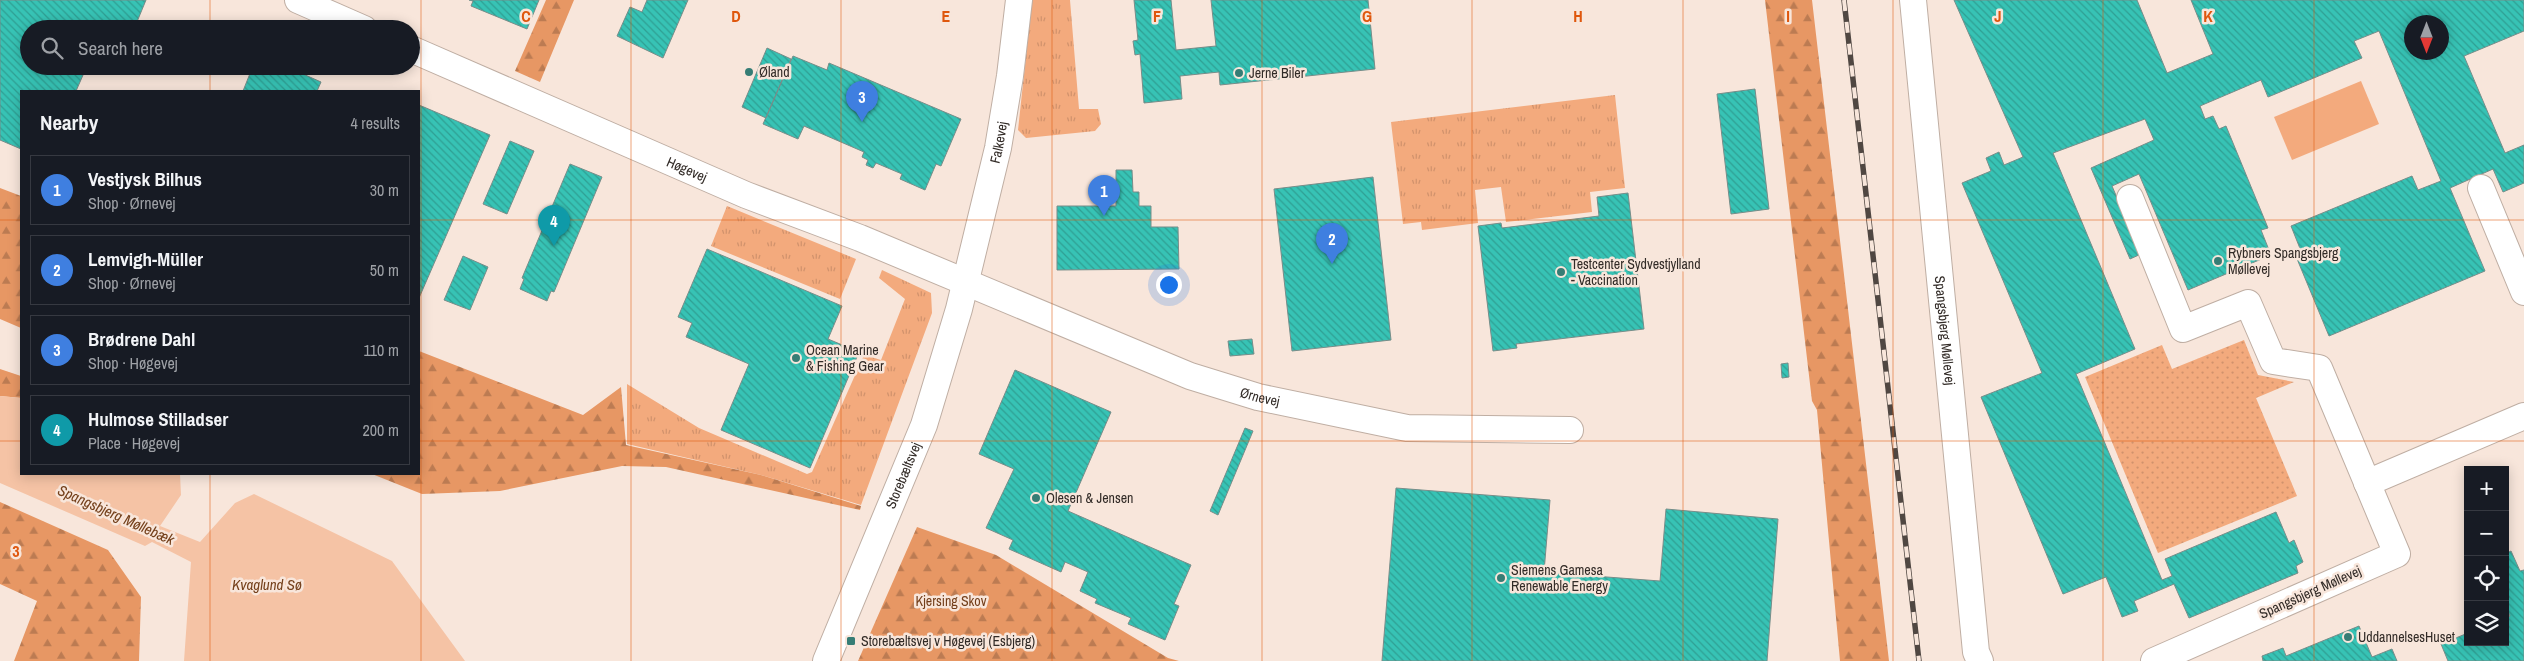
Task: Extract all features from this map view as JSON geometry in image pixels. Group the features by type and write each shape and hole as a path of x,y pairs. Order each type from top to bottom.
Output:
{"street":[{"path":"298,0 344,20"},
{"name":"Falkevej","path":"966,284 998,148 1019,0"},
{"name":"Spangsbjerg Møllevej","path":"1913,0 1976,652 1980,661"},
{"name":"Høgevej","path":"420,53 746,195 860,238 966,284"},
{"path":"2481,188 2524,292"},
{"name":"Spangsbjerg Møllevej","path":"2130,198 2183,329 2248,303 2272,361 2319,368 2397,554 2154,661"},
{"name":"Ørnevej","path":"966,284 1190,376 1258,397 1407,428 1570,430"},
{"name":"Storebæltsvej","path":"826,661 924,425 966,284"},
{"path":"2368,483 2524,416"}],"green space":[{"path":"546,0 574,0 540,82 515,71"},
{"path":"1032,0 1070,0 1079,109 1098,109 1101,124 1095,131 1026,138 1018,130"},
{"path":"1765,0 1812,0 1889,661 1840,661 1817,410 1812,401"},
{"path":"2361,81 2379,124 2292,160 2274,117"},
{"path":"1615,95 1625,188 1590,192 1592,212 1506,222 1501,187 1475,190 1478,223 1422,230 1421,222 1403,224 1391,122"},
{"path":"0,188 20,196 20,328 0,319"},
{"path":"727,206 856,259 840,299 711,246"},
{"path":"882,270 931,293 932,313 861,505 761,475 627,444 627,384 699,428 807,474 812,472 864,355 881,360 905,299 879,278"},
{"path":"2244,340 2258,375 2294,382 2256,398 2297,496 2158,553 2085,377 2162,345 2172,369"},
{"path":"420,351 583,415 621,387 626,445 761,475 861,506 860,510 666,467 622,466 500,491 422,494 374,475 420,475"},
{"path":"0,369 20,376 20,398 0,396"},
{"path":"0,502 108,550 141,597 139,661 14,661 37,601 0,584"},
{"name":"Kjersing Skov","path":"917,527 996,555 1168,658 1179,661 858,661"}],"water":[{"name":"Kvaglund Sø","path":"0,396 20,398 20,475 180,475 181,495 160,526 200,542 235,503 254,494 392,561 465,661 184,661 191,562 152,542 145,546 0,483"}],"building":[{"path":"0,0 146,0 138,20 20,20 20,75 83,75 76,90 20,90 20,149 0,140"},
{"path":"469,0 539,0 527,29 471,6 473,1"},
{"path":"647,0 688,0 663,58 617,36 630,7 642,12"},
{"path":"1134,0 1171,0 1176,50 1216,46 1211,0 1368,0 1375,69 1220,85 1219,72 1180,76 1182,99 1144,103 1140,54 1135,55 1133,41 1138,40"},
{"name":"Rybners Spangsbjerg Møllevej","path":"1954,0 2137,0 2167,73 2213,54 2191,0 2524,0 2524,31 2464,56 2505,153 2524,145 2524,183 2503,192 2493,169 2450,188 2485,271 2329,336 2295,254 2301,251 2291,226 2412,176 2418,190 2441,181 2379,31 2354,41 2362,58 2268,97 2261,80 2200,106 2205,119 2213,116 2219,129 2226,126 2268,228 2261,230 2271,255 2188,290 2139,174 2112,186 2141,254 2130,259 2091,168 2154,140 2145,119 2053,153 2135,349 2076,374 2162,580 2172,576 2165,559 2276,512 2289,543 2294,540 2303,562 2296,566 2298,573 2189,618 2174,584 2134,601 2138,611 2122,617 2106,577 2063,594 1981,397 2042,373 1962,183 1991,171 1986,158 1999,152 2004,165 2023,157"},
{"path":"767,48 791,59 766,118 742,107"},
{"path":"793,56 827,70 829,63 961,119 941,166 936,164 925,190 900,179 902,174 876,163 873,168 866,165 868,160 862,157 864,152 804,126 798,139 763,124"},
{"path":"249,75 305,75 321,82 317,90 243,90"},
{"path":"1755,89 1769,209 1731,214 1717,94"},
{"path":"420,105 490,135 420,296"},
{"path":"510,141 534,151 507,214 483,204"},
{"path":"570,164 602,177 554,292 551,291 547,301 520,289 524,279 522,278"},
{"path":"1116,170 1132,170 1133,192 1139,192 1139,206 1151,206 1151,227 1178,227 1179,269 1057,270 1057,206 1116,206"},
{"path":"1373,177 1391,340 1292,351 1274,189"},
{"name":"Testcenter Sydvestjylland - Vaccination","path":"1628,193 1644,329 1516,344 1517,348 1493,351 1478,226 1501,223 1502,228 1599,216 1597,197"},
{"name":"Ocean Marine & Fishing Gear","path":"707,249 842,306 828,339 859,352 810,468 721,430 749,364 686,337 692,323 678,317"},
{"path":"463,256 488,267 470,310 444,300"},
{"path":"1252,339 1254,354 1230,356 1228,341"},
{"path":"1788,363 1789,377 1782,378 1781,364"},
{"name":"Olesen & Jensen","path":"1015,370 1111,412 1068,511 1191,565 1174,604 1179,606 1165,640 1128,624 1131,618 1095,603 1097,599 1080,591 1088,572 1065,562 1061,572 1009,549 1013,540 986,528 1014,469 979,454"},
{"path":"1245,428 1253,431 1218,515 1210,511"},
{"name":"Siemens Gamesa Renewable Energy","path":"1396,488 1550,500 1544,572 1567,574 1660,581 1666,509 1778,519 1767,661 1382,661"},
{"path":"2511,551 2520,571 2524,570 2524,661 2448,661 2441,644 2464,635 2464,646 2509,646 2509,552"},
{"name":"UddannelsesHuset","path":"2359,626 2372,657 2392,649 2397,661 2263,661 2262,656 2283,648 2286,656"}],"railway":[{"path":"1844,0 1919,661"}],"place":[{"name":"Øland","path":"749,72"},
{"name":"Jerne Biler","path":"1239,73"},
{"name":"Brødrene Dahl","path":"862,122"},
{"name":"Vestjysk Bilhus","path":"1104,216"},
{"name":"Hulmose Stilladser","path":"554,246"},
{"name":"Rybners Spangsbjerg Møllevej","path":"2218,261"},
{"name":"Lemvigh-Müller","path":"1332,264"},
{"name":"Testcenter Sydvestjylland - Vaccination","path":"1561,272"},
{"name":"Ocean Marine & Fishing Gear","path":"796,358"},
{"name":"Olesen & Jensen","path":"1036,498"},
{"name":"Siemens Gamesa Renewable Energy","path":"1501,578"},
{"name":"UddannelsesHuset","path":"2348,637"},
{"name":"Storebæltsvej v Høgevej (Esbjerg)","path":"851,641"}],"water label":[{"name":"Spangsbjerg Møllebæk","path":"116,515"}]}
